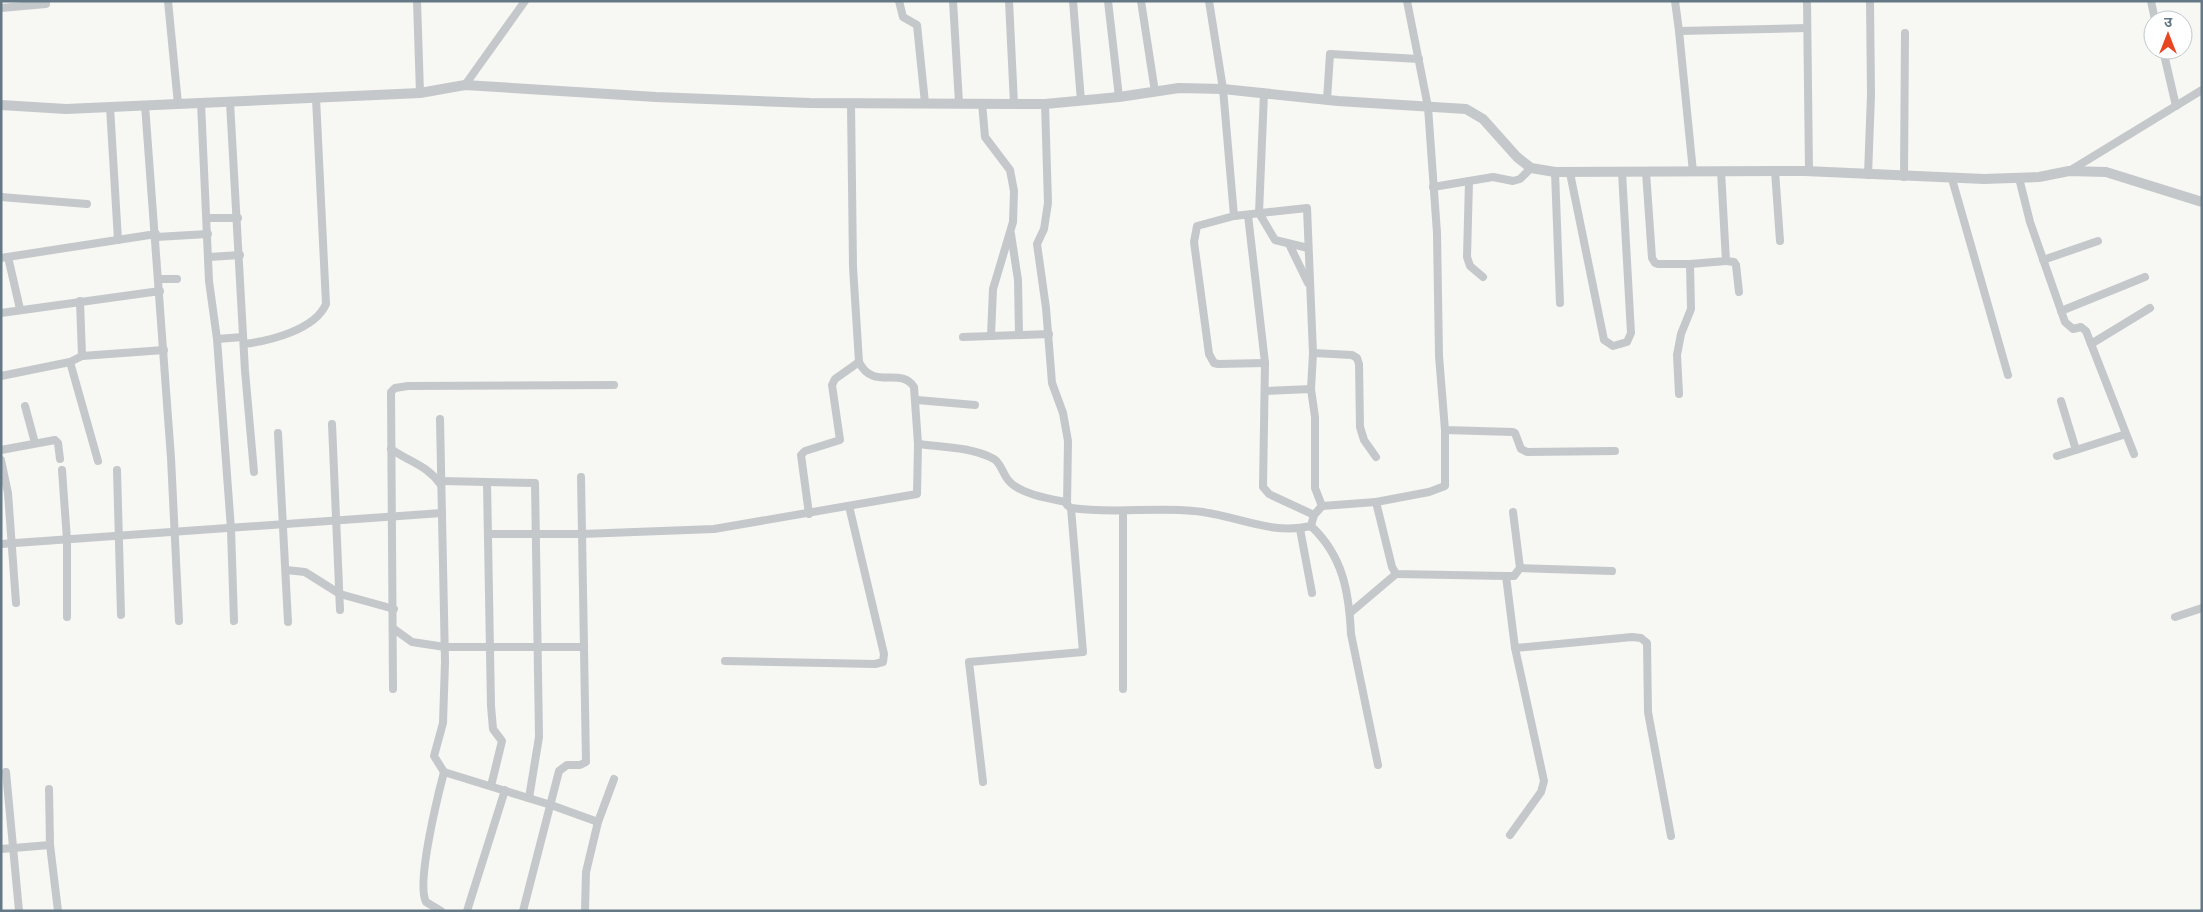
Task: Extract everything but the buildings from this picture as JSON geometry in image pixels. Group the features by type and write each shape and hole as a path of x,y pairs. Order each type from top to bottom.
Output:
{"street":[{"path":"168,1 178,104"},
{"path":"417,1 420,93"},
{"path":"466,85 525,1"},
{"path":"899,1 903,17 917,25 925,103"},
{"path":"953,1 960,103"},
{"path":"1009,1 1014,104"},
{"path":"1073,1 1081,101"},
{"path":"1108,1 1119,97"},
{"path":"1141,1 1155,92"},
{"path":"1209,1 1223,89 1234,216"},
{"path":"1311,526 1314,516 1322,506 1376,502 1430,492 1445,486 1445,430 1439,356 1428,107 1407,1"},
{"path":"1675,1 1693,172"},
{"path":"1807,1 1809,171"},
{"path":"1868,174 1871,95 1870,1"},
{"path":"1,8 46,4"},
{"path":"1679,30 1808,28"},
{"path":"1904,177 1905,33"},
{"path":"1326,100 1330,54 1420,59"},
{"path":"2165,60 2176,106"},
{"path":"1,105 66,110 420,93 466,85 656,97 851,103 1014,104 1081,101 1179,88 1223,89 1326,100 1466,110 1483,119 1517,157 1531,168 1555,172 1809,171 1952,179 2019,178 2069,172 2106,172 2202,202"},
{"path":"2069,172 2202,90"},
{"path":"1264,93 1259,214 1275,240 1308,248"},
{"path":"217,339 243,341 281,337 316,317 326,304 316,98"},
{"path":"230,102 238,218 243,341 254,472"},
{"path":"201,103 209,281 217,339 231,529 234,621"},
{"path":"488,534 582,534 714,529 917,494 917,400 911,382 905,378 870,376 863,370 859,362 853,267 851,103"},
{"path":"982,103 985,137 1005,161 1012,181 1014,208 1011,232 993,289 990,336"},
{"path":"983,782 970,662 1083,652 1068,505 1068,441 1063,413 1052,383 1049,334 1037,244 1044,229 1048,203 1046,104"},
{"path":"145,105 164,350 179,621"},
{"path":"110,107 118,240"},
{"path":"1433,187 1493,177 1513,181 1520,179 1531,168"},
{"path":"1775,171 1780,241"},
{"path":"1555,172 1560,303"},
{"path":"1570,172 1604,340 1613,346 1627,342 1631,332 1622,172"},
{"path":"1646,172 1652,258 1655,263 1734,262 1739,292"},
{"path":"1721,172 1726,261"},
{"path":"2019,178 2043,260 2061,311 2068,327 2084,328 2134,454"},
{"path":"1952,179 2008,376"},
{"path":"1469,181 1467,257 1470,266 1483,277"},
{"path":"1,197 87,204"},
{"path":"1265,363 1218,364 1214,363 1209,354 1194,230 1197,226 1234,216 1307,208 1313,353 1311,389 1315,417 1315,488 1322,506"},
{"path":"1248,215 1265,363 1264,490 1314,516"},
{"path":"207,218 238,218"},
{"path":"1011,232 1018,280 1019,335"},
{"path":"20,309 5,258 118,240 208,234"},
{"path":"2043,260 2098,241"},
{"path":"1289,244 1310,285"},
{"path":"209,257 240,255"},
{"path":"1679,394 1677,355 1681,334 1691,309 1690,264"},
{"path":"2061,311 2145,277"},
{"path":"159,279 177,279"},
{"path":"1,312 160,291"},
{"path":"80,301 82,356"},
{"path":"2091,344 2150,308"},
{"path":"963,337 1049,334"},
{"path":"1,376 70,362 82,356 164,350"},
{"path":"1313,353 1352,354 1356,358 1359,364 1360,427 1364,440 1376,458"},
{"path":"70,362 98,462"},
{"path":"809,514 801,455 805,451 840,440 832,385 835,379 859,362"},
{"path":"394,689 394,517 391,392 394,388 408,386 614,385"},
{"path":"1266,391 1311,389"},
{"path":"917,400 975,405"},
{"path":"2061,401 2076,450"},
{"path":"25,406 35,443"},
{"path":"440,419 444,647 443,723 434,756 444,772 552,804 598,822"},
{"path":"332,424 340,610"},
{"path":"1445,430 1513,432 1521,449 1527,452 1615,451"},
{"path":"278,433 288,622"},
{"path":"2057,456 2126,434"},
{"path":"1,450 55,440 58,443 60,460"},
{"path":"918,444 950,447 996,460 1010,483 1038,497 1068,505 1123,511 1192,510 1223,514 1247,524 1273,528 1300,529 1311,526"},
{"path":"391,449 405,459 428,469 441,483 535,482 539,737 529,798"},
{"path":"1,460 8,493 16,602"},
{"path":"62,470 67,540 67,617"},
{"path":"117,470 122,615"},
{"path":"523,911 562,767 584,765 586,762 582,477"},
{"path":"487,482 493,729 502,741 491,786"},
{"path":"1376,502 1392,567 1396,574"},
{"path":"726,660 875,664 883,662 884,654 849,506"},
{"path":"1123,511 1123,689"},
{"path":"1350,613 1396,574 1514,576 1520,568 1513,512"},
{"path":"1,544 284,526 442,513"},
{"path":"1311,526 1325,540 1341,568 1350,613 1351,634 1378,765"},
{"path":"1300,529 1312,593"},
{"path":"1520,568 1612,571"},
{"path":"286,570 312,575 340,594 394,609"},
{"path":"1506,576 1515,648 1544,781 1541,792 1510,835"},
{"path":"2175,617 2202,608"},
{"path":"394,629 412,642 444,647 583,647"},
{"path":"1515,648 1632,637 1642,638 1647,642 1648,712 1671,836"},
{"path":"6,772 19,911"},
{"path":"441,911 426,902 424,885 431,822 444,772"},
{"path":"584,911 587,898 586,872 598,822 614,779"},
{"path":"49,789 50,845 58,911"},
{"path":"467,911 504,790"},
{"path":"1,849 50,845"}]}
